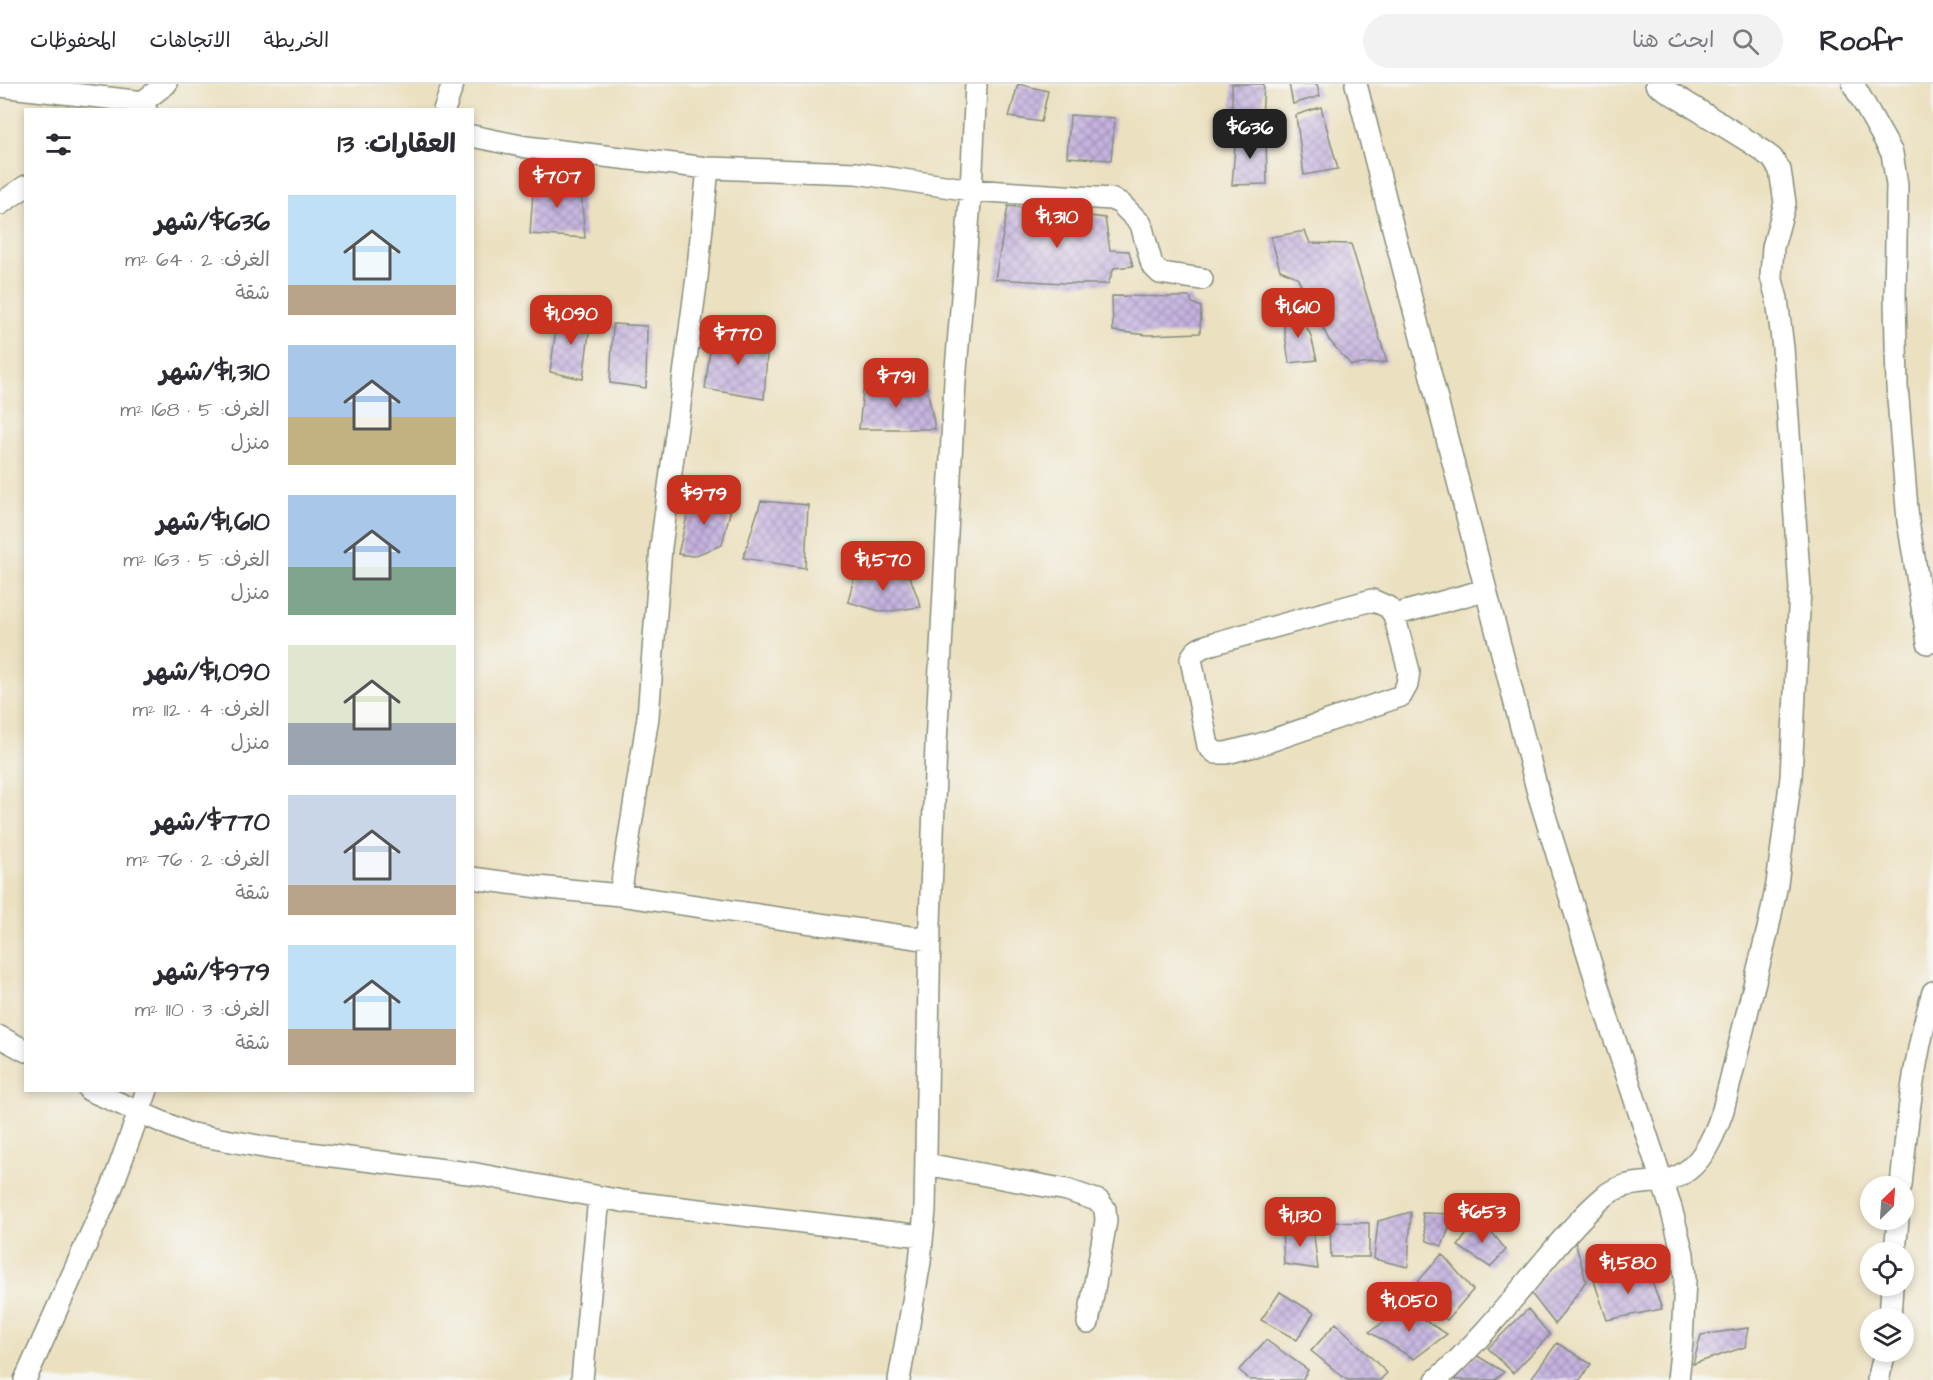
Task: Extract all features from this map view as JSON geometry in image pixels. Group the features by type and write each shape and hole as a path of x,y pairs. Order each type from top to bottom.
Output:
{"street":[{"path":"0,86 141,107 166,84"},
{"path":"445,108 453,84"},
{"path":"899,1380 920,1262 922,1236 926,1164 936,744 954,393 971,190 976,84"},
{"path":"1356,84 1538,793 1608,1019 1664,1181 1683,1254 1685,1279 1678,1380"},
{"path":"1436,1380 1474,1345 1574,1225 1608,1194 1633,1183 1664,1181 1683,1173 1702,1156 1714,1137 1723,1110 1777,884 1791,777 1800,588 1783,348 1777,299 1771,276 1773,247 1785,203 1780,171 1772,158 1656,84"},
{"path":"1852,84 1892,153 1897,185 1895,297 1897,386 1908,521 1928,643"},
{"path":"474,136 526,147 708,168 856,173 971,190 1111,199 1120,203 1141,224 1152,265 1160,273 1202,279"},
{"path":"620,895 648,717 661,547 697,277 708,168"},
{"path":"0,204 24,187"},
{"path":"1394,615 1485,590"},
{"path":"1372,600 1388,607 1394,615 1409,671 1407,685 1401,696 1258,745 1226,753 1216,753 1208,746 1191,659 1193,653 1201,647 1372,600"},
{"path":"474,878 620,895 930,940"},
{"path":"1902,1176 1916,1069 1933,992"},
{"path":"0,1036 24,1050"},
{"path":"93,1092 187,1132 269,1148 476,1174 599,1197 922,1236"},
{"path":"25,1380 112,1187 146,1092"},
{"path":"926,1164 1066,1190 1099,1201 1105,1209 1106,1221 1088,1323"},
{"path":"582,1380 599,1197"},
{"path":"1878,1380 1882,1362"}],"building":[{"path":"1018,84 1048,91 1041,122 1009,117"},
{"path":"1232,84 1264,84 1262,118 1232,117"},
{"path":"1289,84 1317,84 1320,96 1293,104"},
{"path":"1321,107 1338,169 1304,175 1296,115"},
{"path":"1070,115 1115,118 1111,160 1067,157"},
{"path":"1236,132 1266,137 1267,184 1232,185"},
{"path":"534,179 580,182 585,238 530,234"},
{"path":"1008,206 1105,218 1110,250 1129,251 1133,266 1114,268 1108,284 995,279"},
{"path":"1305,231 1310,243 1351,244 1387,362 1351,365 1329,340 1297,277 1280,270 1271,237"},
{"path":"1112,296 1190,297 1192,303 1201,307 1200,333 1148,335 1113,331"},
{"path":"1282,313 1300,313 1311,336 1317,360 1289,363"},
{"path":"558,315 591,318 583,379 550,372"},
{"path":"613,324 647,326 646,388 610,383"},
{"path":"712,336 768,340 764,399 705,389"},
{"path":"927,387 935,429 859,429 863,390"},
{"path":"692,495 732,504 722,545 693,556 678,554"},
{"path":"761,501 808,505 805,568 743,558"},
{"path":"856,569 910,577 921,607 883,612 848,602"},
{"path":"1411,1212 1408,1267 1374,1259 1378,1221"},
{"path":"1422,1213 1455,1214 1442,1246 1427,1241"},
{"path":"1479,1216 1506,1250 1490,1267 1458,1246"},
{"path":"1330,1222 1369,1223 1369,1257 1331,1257"},
{"path":"1313,1228 1318,1269 1284,1264 1282,1231"},
{"path":"1575,1242 1586,1281 1555,1324 1530,1292"},
{"path":"1442,1254 1473,1290 1447,1320 1408,1293"},
{"path":"1648,1270 1662,1309 1607,1320 1594,1281"},
{"path":"1280,1292 1314,1313 1297,1340 1261,1320"},
{"path":"1405,1308 1447,1334 1414,1359 1369,1332"},
{"path":"1528,1309 1550,1335 1513,1373 1488,1348"},
{"path":"1336,1323 1387,1373 1380,1380 1347,1380 1311,1351"},
{"path":"1748,1328 1745,1347 1693,1364 1701,1335"},
{"path":"1266,1340 1308,1370 1302,1380 1250,1380 1239,1370"},
{"path":"1557,1343 1591,1364 1580,1380 1530,1380"},
{"path":"1476,1355 1504,1372 1495,1380 1454,1380"}]}
